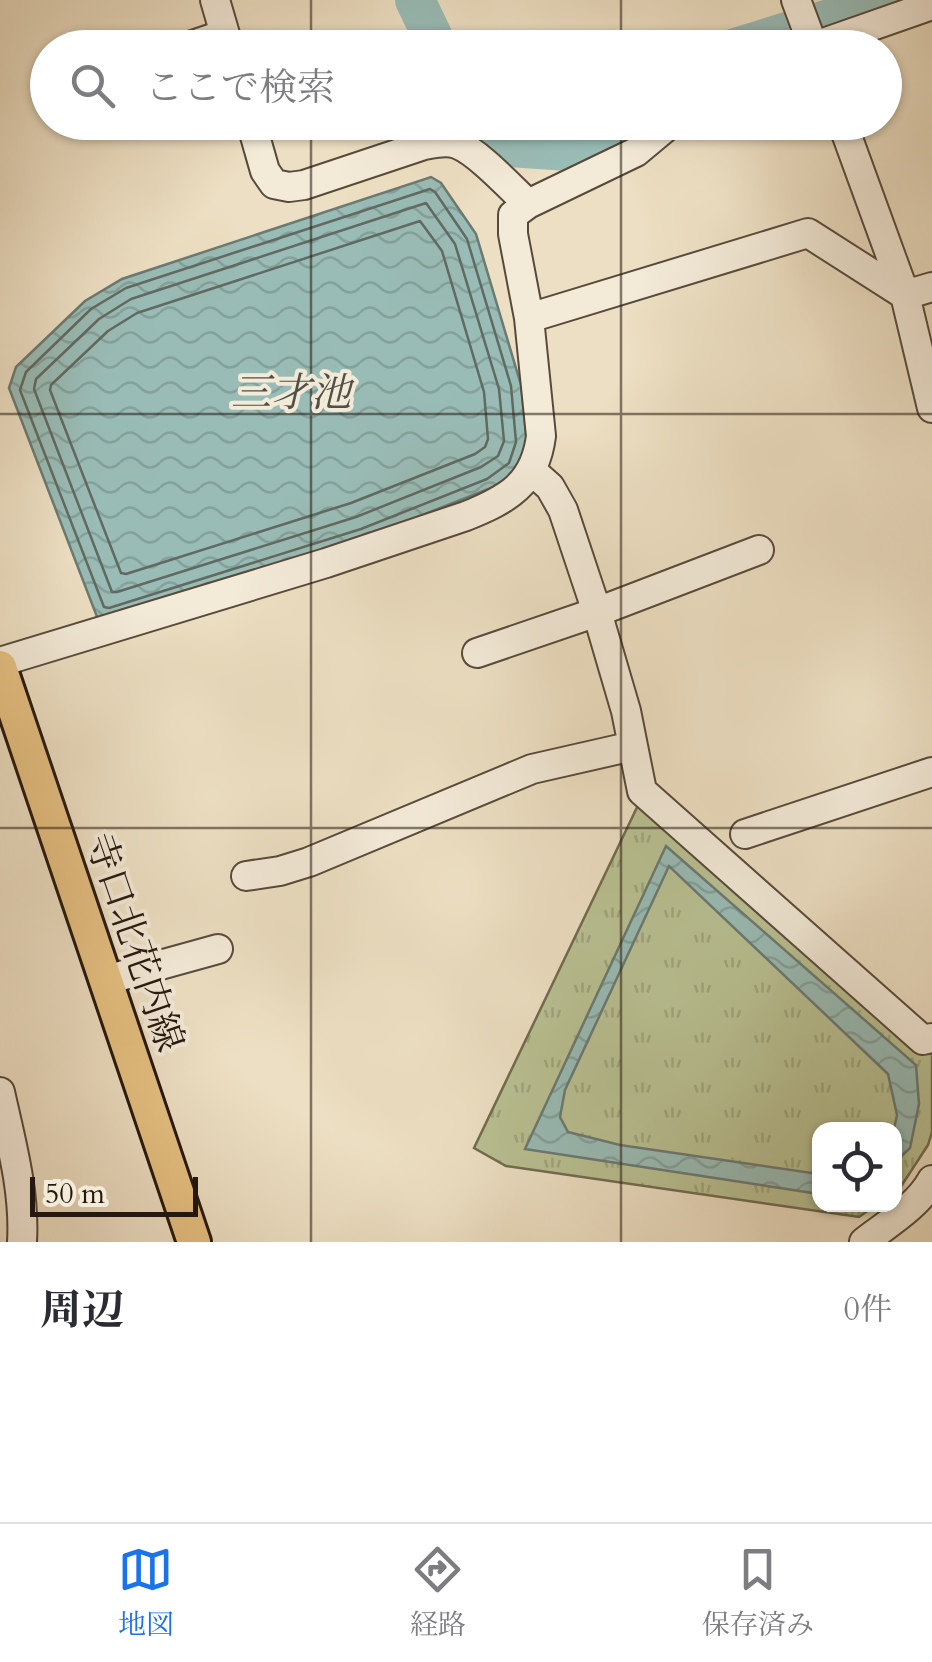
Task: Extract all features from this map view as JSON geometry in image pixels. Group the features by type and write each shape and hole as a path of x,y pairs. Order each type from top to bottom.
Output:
{"main road":[{"name":"寺口北花内線","path":"0,664 194,1242"}],"street":[{"path":"215,0 224,30"},
{"path":"861,30 932,5"},
{"path":"798,6 806,30"},
{"path":"256,140 265,171 274,184 288,187 424,145 454,143 470,152 528,204"},
{"path":"0,664 466,516 522,484 538,455 541,436 513,215 636,152 650,140"},
{"path":"850,140 919,291 932,408"},
{"path":"529,318 808,233 919,291"},
{"path":"532,470 550,487 563,510 598,612 626,711 642,791 923,1040 932,1038"},
{"path":"477,653 760,550"},
{"path":"246,876 309,862 532,770 633,746"},
{"path":"745,834 932,772"},
{"path":"106,980 218,950"},
{"path":"0,1092 21,1192 22,1242"},
{"path":"864,1242 906,1210 932,1180"}],"green space":[{"path":"641,799 932,1053 932,1132 902,1185 902,1122 812,1122 812,1210 506,1166 474,1148"},
{"path":"824,1212 866,1212 859,1217"}],"water":[{"name":"三才池","path":"431,177 441,183 476,234 521,385 527,444 518,468 491,488 364,538 99,622 9,388 16,367 85,301 122,279"},
{"path":"666,846 916,1065 919,1104 910,1148 902,1155 902,1122 896,1122 888,1074 669,866 565,1090 560,1117 568,1132 620,1145 812,1173 812,1193 525,1149"}],"waterway":[{"path":"415,0 429,30"},
{"path":"794,30 891,0"},
{"path":"503,140 509,147 568,151 586,140"}]}
